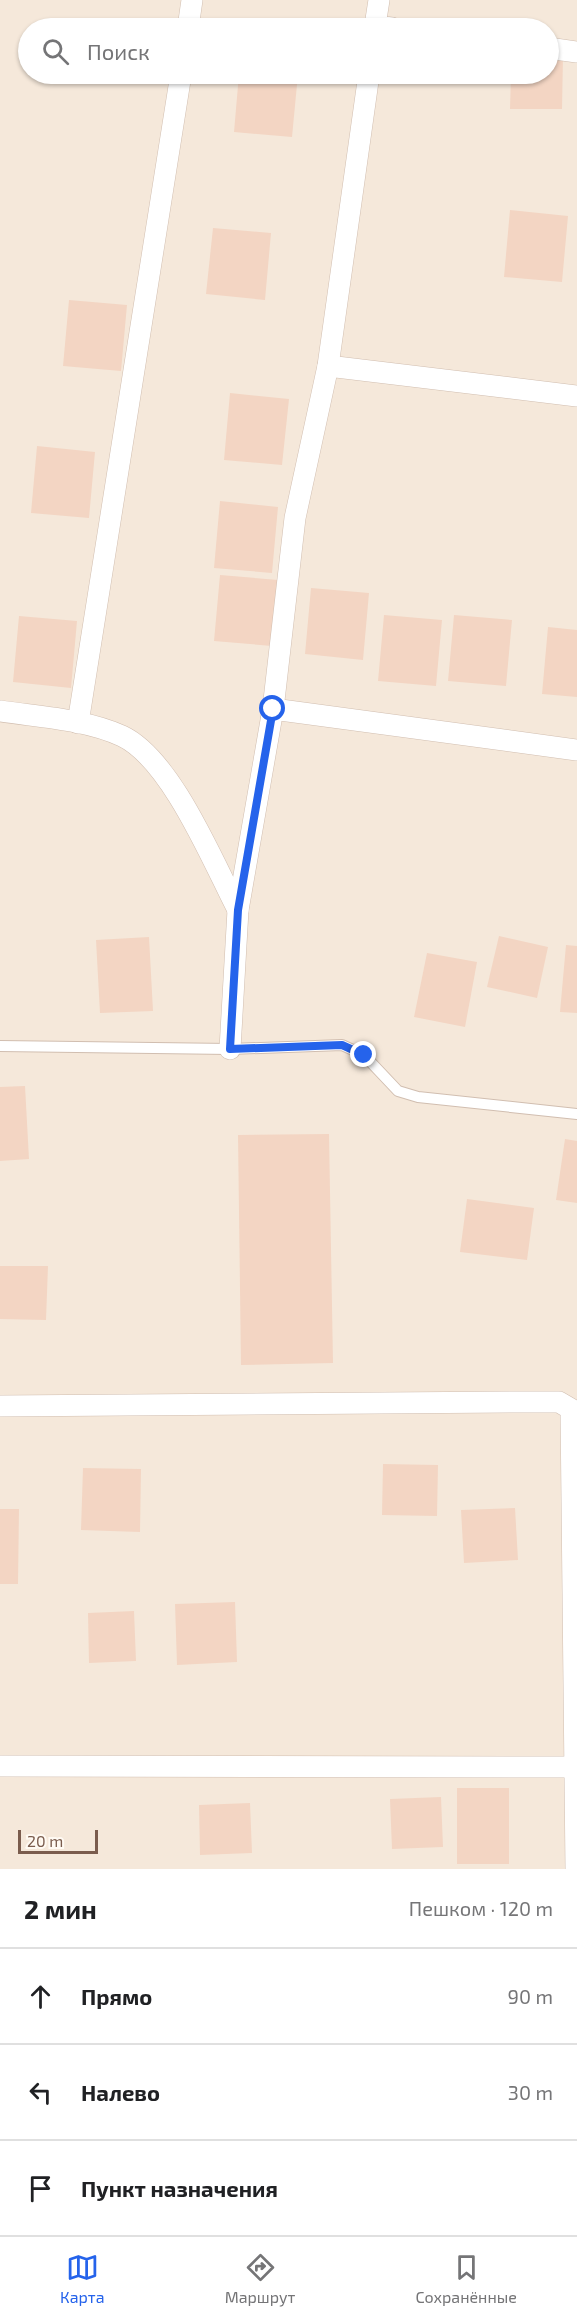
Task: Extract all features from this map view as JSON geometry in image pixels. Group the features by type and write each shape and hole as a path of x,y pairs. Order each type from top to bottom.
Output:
{"street":[{"path":"189,18 192,0"},
{"path":"380,0 381,18"},
{"path":"559,49 577,52"},
{"path":"78,723 179,84"},
{"path":"230,1049 238,910 273,709 294,518 328,366 368,84"},
{"path":"328,366 577,396"},
{"path":"273,709 577,750"},
{"path":"0,711 78,723 123,736 158,766 181,798 238,910"},
{"path":"0,1406 559,1402 571,1409 575,1465 576,1869"},
{"path":"0,1766 576,1767"}],"lane":[{"path":"0,1046 230,1049 342,1045 364,1055 398,1091 418,1096 577,1114"}],"shaded area":[{"path":"0,0 577,0 577,1869 0,1869"}],"building":[{"path":"559,56 563,56 562,109 510,109 511,84 559,84"},
{"path":"238,84 297,84 292,137 234,132"},
{"path":"510,210 568,216 562,282 504,277"},
{"path":"213,228 271,233 265,300 206,294"},
{"path":"69,300 127,305 121,371 63,366"},
{"path":"230,393 289,399 282,465 224,460"},
{"path":"37,446 95,452 89,518 31,513"},
{"path":"220,501 278,507 272,573 214,568"},
{"path":"220,575 278,580 272,646 214,641"},
{"path":"311,588 369,593 363,660 305,654"},
{"path":"384,615 442,620 436,686 378,681"},
{"path":"454,615 512,620 506,686 448,681"},
{"path":"19,616 77,621 71,688 13,682"},
{"path":"548,627 577,630 577,697 542,694"},
{"path":"499,936 548,947 537,998 487,987"},
{"path":"149,937 153,1011 100,1013 96,940"},
{"path":"566,945 577,946 577,1013 560,1012"},
{"path":"427,953 477,962 465,1027 414,1017"},
{"path":"25,1086 29,1159 0,1161 0,1087"},
{"path":"329,1134 333,1363 241,1365 238,1135"},
{"path":"565,1139 577,1141 577,1203 556,1200"},
{"path":"467,1199 534,1208 527,1260 460,1252"},
{"path":"0,1266 48,1266 46,1320 0,1319"},
{"path":"383,1464 438,1465 437,1516 382,1515"},
{"path":"83,1468 141,1469 140,1532 81,1530"},
{"path":"515,1508 518,1560 464,1563 461,1510"},
{"path":"0,1509 19,1509 18,1584 0,1584"},
{"path":"235,1602 237,1662 177,1665 175,1604"},
{"path":"134,1611 136,1661 89,1663 88,1613"},
{"path":"457,1788 509,1788 509,1864 457,1864"},
{"path":"441,1797 443,1847 392,1849 390,1799"},
{"path":"250,1803 252,1853 200,1855 199,1805"}],"route":[{"path":"273,709 238,910 230,1049 342,1045 364,1055"}]}
